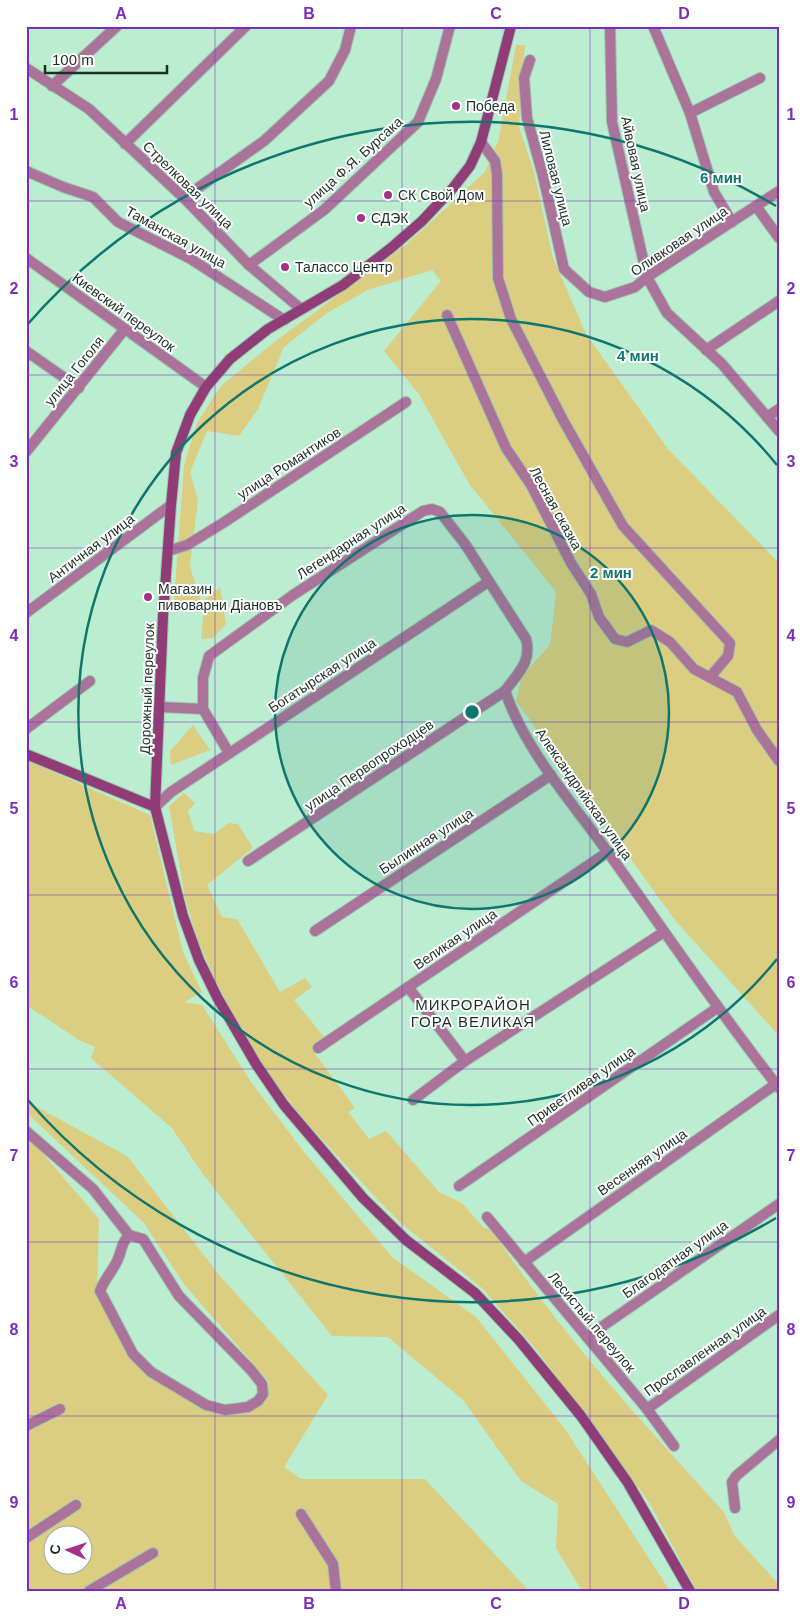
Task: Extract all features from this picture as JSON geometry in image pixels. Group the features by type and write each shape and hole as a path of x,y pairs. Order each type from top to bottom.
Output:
{"main road":[{"name":"Дорожный переулок","path":"511,26 481,142 470,166 453,188 422,221 343,285 268,329 230,359 206,387 190,415 176,453 171,505 155,808 183,916 199,960 217,997 256,1064 284,1105 363,1198 406,1240 475,1293 519,1340 581,1416 628,1483 690,1591"},
{"path":"26,754 155,808"}],"street":[{"path":"52,86 117,26"},
{"path":"125,144 246,26"},
{"path":"184,198 256,147 329,81 345,50 351,26"},
{"name":"улица Ф.Я. Бурсака","path":"250,265 324,210 418,122 436,79 450,26"},
{"name":"Айвовая улица","path":"610,26 612,122 647,277 667,313 722,364 779,431"},
{"path":"653,26 690,113 714,192 732,222"},
{"name":"Лиловая улица","path":"530,60 524,78 527,118 543,176 564,269 589,292"},
{"name":"Стрелковая улица","path":"26,68 89,109 184,198 250,265 301,309"},
{"path":"690,113 760,78"},
{"path":"481,142 495,161 497,174 498,278 511,319 563,420 623,526 730,643 728,656 710,677"},
{"name":"Таманская улица","path":"26,171 63,187 93,197 118,222 192,259 284,320"},
{"name":"Оливковая улица","path":"589,292 605,297 635,288 647,277 779,191"},
{"path":"756,206 779,238"},
{"name":"Киевский переулок","path":"26,258 206,387"},
{"path":"706,350 779,300"},
{"name":"Лесная сказка","path":"447,315 506,448 531,485 571,563 591,594 599,617 615,639 627,642 651,630 670,642 694,669 737,692 758,730 779,761"},
{"name":"улица Гоголя","path":"26,452 124,330"},
{"path":"26,351 79,388"},
{"name":"улица Романтиков","path":"168,551 187,545 406,402"},
{"path":"767,417 779,409"},
{"name":"Античная улица","path":"26,613 171,505"},
{"name":"Легендарная улица","path":"203,709 203,678 209,656 293,595 423,511 432,510 440,512 459,536 488,582"},
{"path":"488,582 526,638 529,651 526,662 505,691"},
{"name":"Богатырская улица","path":"155,808 171,792 488,582"},
{"path":"26,729 90,680"},
{"name":"Александрийская улица","path":"505,691 512,713 551,775 608,852 717,1008 777,1086"},
{"name":"улица Первопроходцев","path":"248,861 505,691"},
{"path":"159,707 203,709 229,753"},
{"name":"Былинная улица","path":"315,931 551,775"},
{"name":"Великая улица","path":"318,1048 608,852"},
{"path":"413,1100 466,1061 664,932"},
{"path":"408,987 466,1061"},
{"name":"Приветливая улица","path":"460,1186 717,1008"},
{"name":"Весенняя улица","path":"524,1262 777,1086"},
{"path":"26,1131 94,1189 129,1235 143,1239 179,1296 251,1370 262,1384 263,1394 258,1401 248,1407 225,1410 206,1405 152,1372 133,1354 100,1291 104,1279 116,1263 123,1242 129,1235"},
{"name":"Благодатная улица","path":"587,1337 779,1204"},
{"name":"Лесистый переулок","path":"487,1217 647,1409 674,1446"},
{"name":"Прославленная улица","path":"647,1409 779,1315"},
{"path":"26,1426 60,1410"},
{"path":"735,1508 731,1490 732,1482 736,1476 779,1440"},
{"path":"26,1538 76,1505"},
{"path":"301,1514 333,1564 336,1591"},
{"path":"89,1591 153,1553"}],"shaded area":[{"path":"516,45 525,45 519,127 534,172 553,258 586,334 668,449 779,563 779,1036 675,920 516,701 522,676 550,645 556,592 470,485 418,393 384,351 441,281 432,270 368,290 327,313 284,347 258,409 239,436 207,431 190,472 198,500 190,567 202,604 174,600 184,465 197,423 221,386 273,343 406,245 485,172 499,138"},
{"path":"220,587 226,624 213,638 201,639 205,599"},
{"path":"193,725 210,750 171,765 170,751"},
{"path":"26,760 150,815 183,952 202,992 184,1002 202,1005 251,1082 304,1152 392,1257 476,1317 565,1429 670,1591 582,1591 556,1548 558,1504 521,1481 463,1400 388,1337 332,1336 202,1173 172,1128 91,1058 95,1047 79,1040 26,1005"},
{"path":"184,793 195,803 188,811 194,831 214,834 229,823 238,824 253,848 207,885 222,917 237,919 280,992 305,978 312,987 294,1000 325,1038 313,1051 355,1108 348,1112 369,1139 386,1131 439,1192 462,1203 484,1228 492,1230 518,1268 573,1340 632,1410 724,1512 734,1535 779,1585 779,1591 697,1591 649,1502 536,1349 482,1288 403,1225 378,1200 306,1122 268,1074 218,986 198,941 185,898 169,806"},
{"path":"26,1101 127,1156 220,1276 328,1395 284,1467 301,1479 425,1479 529,1591 26,1591 26,1134 99,1219 97,1293 149,1373 220,1408 262,1402 269,1382 184,1284 144,1223 26,1112"}],"place":[{"name":"Победа","path":"456,106"},
{"name":"СК Свой Дом","path":"388,195"},
{"name":"СДЭК","path":"361,218"},
{"name":"Талассо Центр","path":"285,267"},
{"name":"Магазин пивоварни Дiановъ","path":"148,597"}],"district":[{"name":"МИКРОРАЙОН ГОРА ВЕЛИКАЯ","path":"473,1014"}]}
